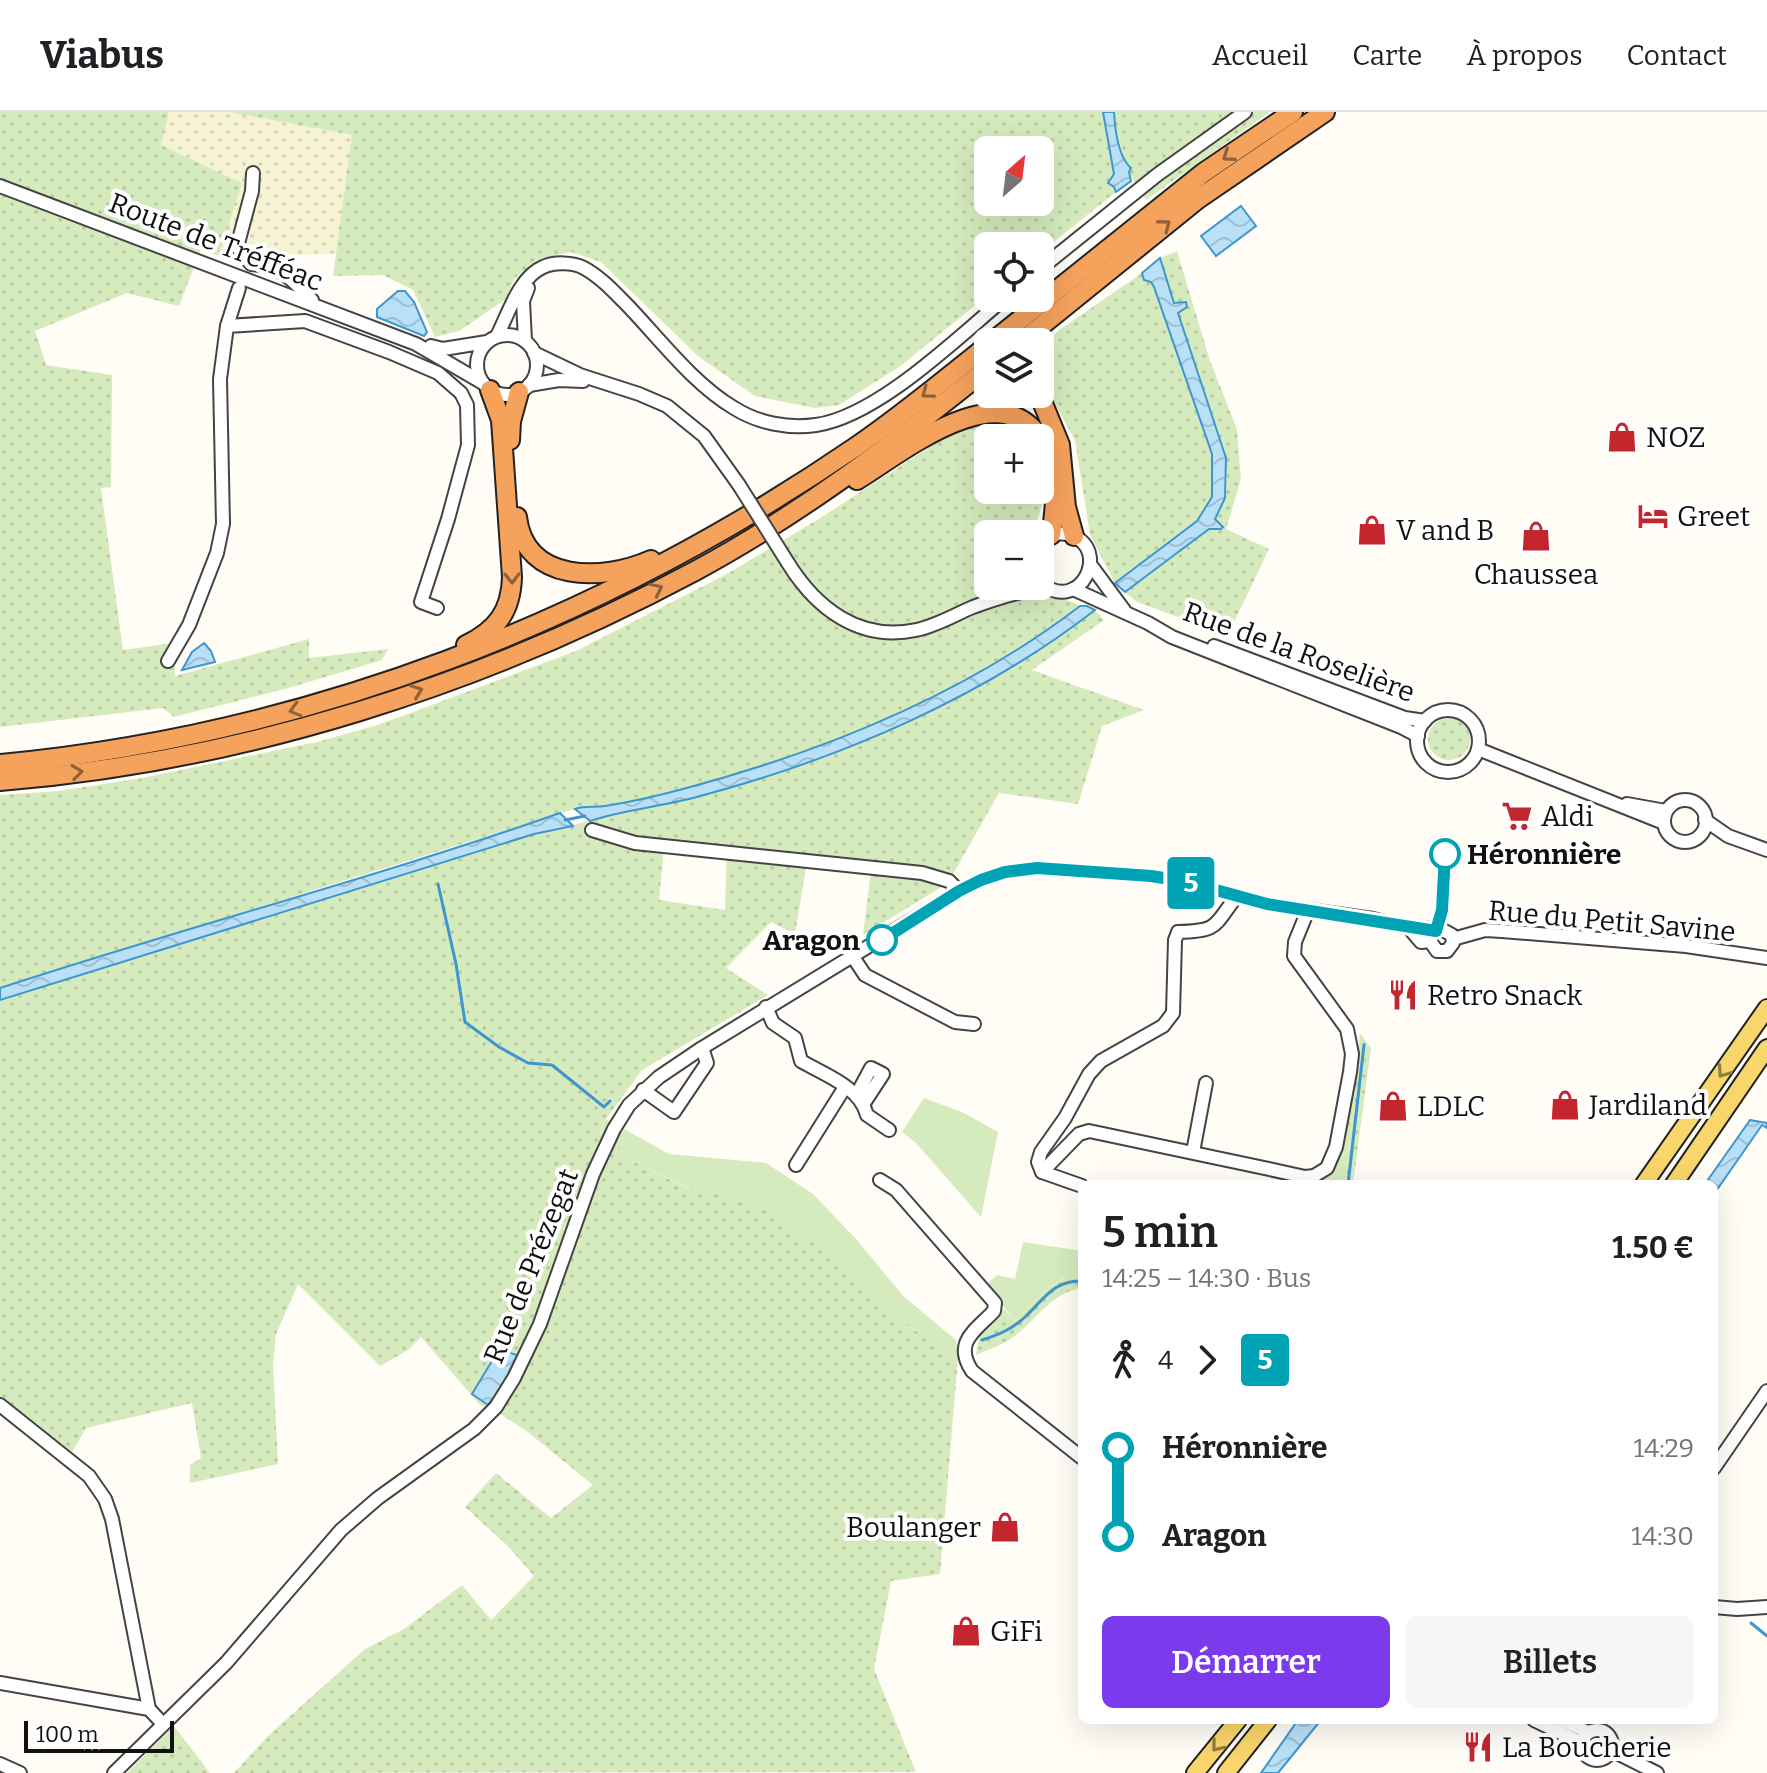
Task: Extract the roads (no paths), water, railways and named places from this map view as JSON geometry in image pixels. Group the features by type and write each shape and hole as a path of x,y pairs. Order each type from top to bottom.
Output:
{"highway":[{"path":"1010,328 1203,173 1293,112"},
{"path":"1038,328 1233,174 1325,112"},
{"path":"1054,329 1097,291 1104,274"},
{"path":"0,764 163,741 275,716 370,688 496,643 627,584 712,537 856,447 974,356"},
{"path":"0,781 102,769 230,745 409,694 513,656 696,570 792,511 907,431 974,379"},
{"path":"370,688 391,673 469,644 483,635 504,614 511,596 501,420 486,387"},
{"path":"524,388 511,421 510,445 518,526 530,552 546,564 584,575 631,568 699,537 712,537"},
{"path":"1045,408 1060,445 1066,507 1074,536"},
{"path":"792,511 816,505 961,418 986,412 1005,414 1026,424"},
{"path":"1053,520 1054,497"}],"main road":[{"path":"1647,1180 1767,1008"},
{"path":"1677,1180 1767,1048"},
{"path":"1195,1773 1235,1724"},
{"path":"1226,1773 1265,1724"}],"street":[{"path":"1054,258 1157,175 1245,112"},
{"path":"253,173 252,191 237,247 251,264 273,266 288,276 318,306"},
{"name":"Route de Tréfféac","path":"0,186 416,344 443,349 492,339"},
{"path":"606,384 559,380 505,395 486,387 477,364 478,355 492,339 526,281 542,267 562,263 582,267 606,284 711,392 754,419 792,426 816,425 845,417 903,383 988,312"},
{"path":"525,341 523,301 530,285 542,272 562,263"},
{"name":"Route de Tréfféac","path":"168,661 189,625 217,553 223,524 220,379 227,326 239,288"},
{"path":"349,337 353,320"},
{"name":"Route de Tréfféac","path":"227,326 305,321 438,373 461,393 467,405 468,445 421,602 437,608"},
{"path":"492,339 511,335 525,341 534,353 558,367 639,394 667,406 687,420 712,446 815,599 834,615 860,629 889,633 916,630 996,600"},
{"name":"Route de Tréfféac","path":"416,344 486,387"},
{"path":"524,388 537,366 534,353"},
{"path":"1054,537 1074,536"},
{"name":"Rue de la Roselière","path":"1074,536 1086,548 1090,564 1126,613"},
{"path":"1054,591 1073,589 1085,579 1090,564"},
{"name":"Rue de la Roselière","path":"1073,589 1172,637 1418,736"},
{"path":"974,607 983,600"},
{"name":"Rue de la Roselière","path":"1158,628 1175,631 1405,718 1425,721"},
{"path":"1443,710 1456,711 1474,723 1479,737 1478,749 1467,766 1441,771 1424,759 1418,747 1418,736 1425,721 1443,710"},
{"path":"1478,749 1616,802 1665,817"},
{"path":"1665,817 1678,801 1690,801 1700,807 1705,820 1728,836 1767,850"},
{"path":"1665,817 1669,834 1678,840 1728,836"},
{"path":"1699,836 1705,820"},
{"path":"592,830 635,843 922,873 949,881 959,891"},
{"name":"Rue du Petit Savine","path":"959,891 1005,872 1037,868 1151,876 1183,881 1267,904 1392,922 1433,936 1446,930 1453,939"},
{"name":"Rue de Prézegat","path":"114,1773 226,1663 341,1530 378,1498 474,1429 496,1407 540,1324 608,1140 629,1105 643,1090 766,1007 959,891"},
{"path":"1078,1185 1042,1172 1038,1162 1041,1152 1065,1118 1089,1074 1101,1061 1163,1026 1171,1018 1178,932 1203,931 1214,927 1237,896"},
{"path":"1042,1172 1079,1134 1089,1131 1296,1177 1314,1176 1327,1168 1336,1147 1352,1054 1347,1029 1294,956 1295,942 1308,910"},
{"name":"Rue du Petit Savine","path":"1453,939 1485,930 1502,931 1640,942 1767,958"},
{"name":"Rue du Petit Savine","path":"1433,936 1433,948 1441,952 1451,947 1453,939"},
{"path":"853,957 865,975 955,1022 974,1024"},
{"path":"766,1007 773,1023 795,1038 801,1061 855,1095 867,1115 889,1130"},
{"path":"643,1090 674,1112 707,1063 702,1048"},
{"path":"1193,1152 1206,1083"},
{"path":"796,1165 855,1095"},
{"path":"880,1180 896,1190 995,1303 994,1311 973,1331 964,1347 966,1361 972,1371 1078,1455"},
{"path":"1718,1462 1767,1391"},
{"path":"0,1405 89,1476 105,1499 112,1519 149,1709 163,1724"},
{"path":"1718,1607 1767,1607"},
{"path":"0,1683 149,1709"},
{"path":"1554,1724 1594,1732"},
{"path":"1572,1724 1594,1732 1611,1741 1611,1750 1605,1757 1596,1759 1584,1752 1594,1732"},
{"path":"1611,1750 1657,1773"},
{"path":"0,1764 20,1773"}],"water":[{"path":"1103,112 1114,112 1120,150 1131,168 1131,181 1116,192 1108,183 1114,174"},
{"path":"1241,206 1256,226 1216,256 1201,236"},
{"path":"1160,258 1174,303 1186,302 1187,307 1178,313 1226,458 1225,498 1215,519 1223,527 1209,529 1125,592 1115,583 1197,521 1212,497 1212,454 1154,287 1144,280 1142,273"},
{"path":"398,291 405,291 414,302 427,332 424,336 377,317 377,309"},
{"path":"1080,606 1095,610 1006,671 908,722 858,743 756,780 690,799 590,821 575,809 624,803 683,789 839,738 890,717 989,667"},
{"path":"204,643 215,662 182,670 192,652"},
{"path":"560,813 573,826 534,834 0,1000 0,988 421,859"},
{"path":"1750,1120 1767,1123 1767,1128 1762,1125 1718,1188 1718,1180 1708,1180"},
{"path":"501,1350 520,1356 488,1405 472,1394"},
{"path":"1295,1724 1318,1724 1278,1773 1261,1773"}],"waterway":[{"path":"565,820 585,816"},
{"path":"438,884 465,1022 499,1047 528,1063 552,1065 604,1107 610,1101"},
{"path":"1348,1180 1364,1045"},
{"path":"982,1340 1016,1325 1057,1287 1078,1281"},
{"path":"1751,1623 1767,1636"}],"place":[{"name":"NOZ","path":"1622,437"},
{"name":"Greet","path":"1653,516"},
{"name":"V and B","path":"1372,530"},
{"name":"Chaussea","path":"1536,536"},
{"name":"Aldi","path":"1517,816"},
{"name":"Héronnière","path":"1445,854"},
{"name":"Aragon","path":"882,940"},
{"name":"Retro Snack","path":"1403,995"},
{"name":"Jardiland","path":"1565,1105"},
{"name":"LDLC","path":"1393,1106"},
{"name":"Boulanger","path":"1005,1527"},
{"name":"GiFi","path":"966,1631"},
{"name":"La Boucherie","path":"1478,1747"}]}
